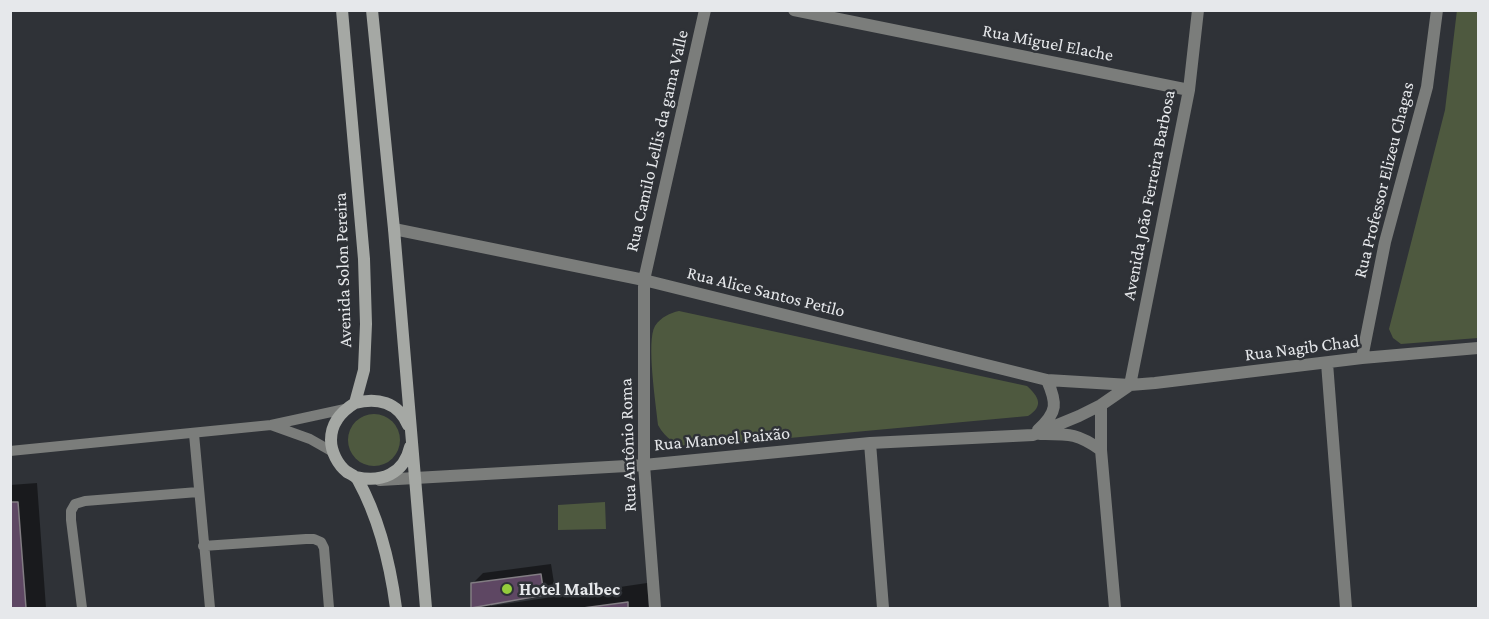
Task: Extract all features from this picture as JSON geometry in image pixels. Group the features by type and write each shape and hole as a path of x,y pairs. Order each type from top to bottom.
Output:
{"main road":[{"name":"Avenida Solon Pereira","path":"333,452 331,441 337,418 350,406 364,370 366,324 364,259 342,10"},
{"path":"372,10 394,229 426,609"},
{"path":"333,452 347,472 356,477 378,480 398,470 405,461 411,443 411,432 401,412 378,400 366,400 350,406"},
{"path":"356,477 376,519 390,568 396,609"}],"street":[{"name":"Rua Camilo Lellis da gama Valle","path":"644,280 705,10"},
{"name":"Rua Miguel Elache","path":"794,10 1189,90"},
{"name":"Avenida João Ferreira Barbosa","path":"1130,385 1189,90 1198,10"},
{"name":"Rua Professor Elizeu Chagas","path":"1362,358 1385,242 1427,87 1437,10"},
{"name":"Rua Alice Santos Petilo","path":"394,229 644,280 1047,380 1130,385"},
{"name":"Rua Antônio Roma","path":"644,280 644,465 655,609"},
{"name":"Rua Nagib Chad","path":"1130,385 1362,358 1479,348"},
{"path":"1327,363 1346,609"},
{"path":"1033,435 1047,422 1054,410 1054,397 1047,380"},
{"name":"Rua Manoel Paixão","path":"1033,435 1101,405 1130,385"},
{"path":"1101,405 1101,450 1115,609"},
{"name":"Rua Manoel Paixão","path":"378,480 644,465 870,443 1033,435 1065,434 1083,437 1101,450"},
{"path":"870,443 883,609"}],"lane":[{"path":"10,452 271,425 350,406"},
{"path":"271,425 310,439 333,452"},
{"path":"194,434 210,609"},
{"path":"82,609 70,510 75,504 85,501 198,492"},
{"path":"203,546 306,539 321,542 329,609"}],"green space":[{"path":"1457,10 1478,11 1478,338 1401,344 1393,338 1389,329 1445,110"},
{"path":"679,311 1027,386 1037,398 1038,405 1028,416 692,447 681,445 668,438 658,425 651,358 652,334 655,326 666,316"},
{"path":"369,414 379,414 388,418 396,426 400,440 396,454 388,462 379,466 369,466 360,462 352,454 348,445 348,435 352,426 360,418"},
{"path":"605,502 606,529 558,530 558,505"}],"building":[{"path":"10,502 18,502 26,608 10,608"},
{"name":"Hotel Malbec","path":"541,574 544,595 471,608 471,583"},
{"path":"628,602 628,608 583,608"}],"place":[{"name":"Hotel Malbec","path":"507,589"}]}
